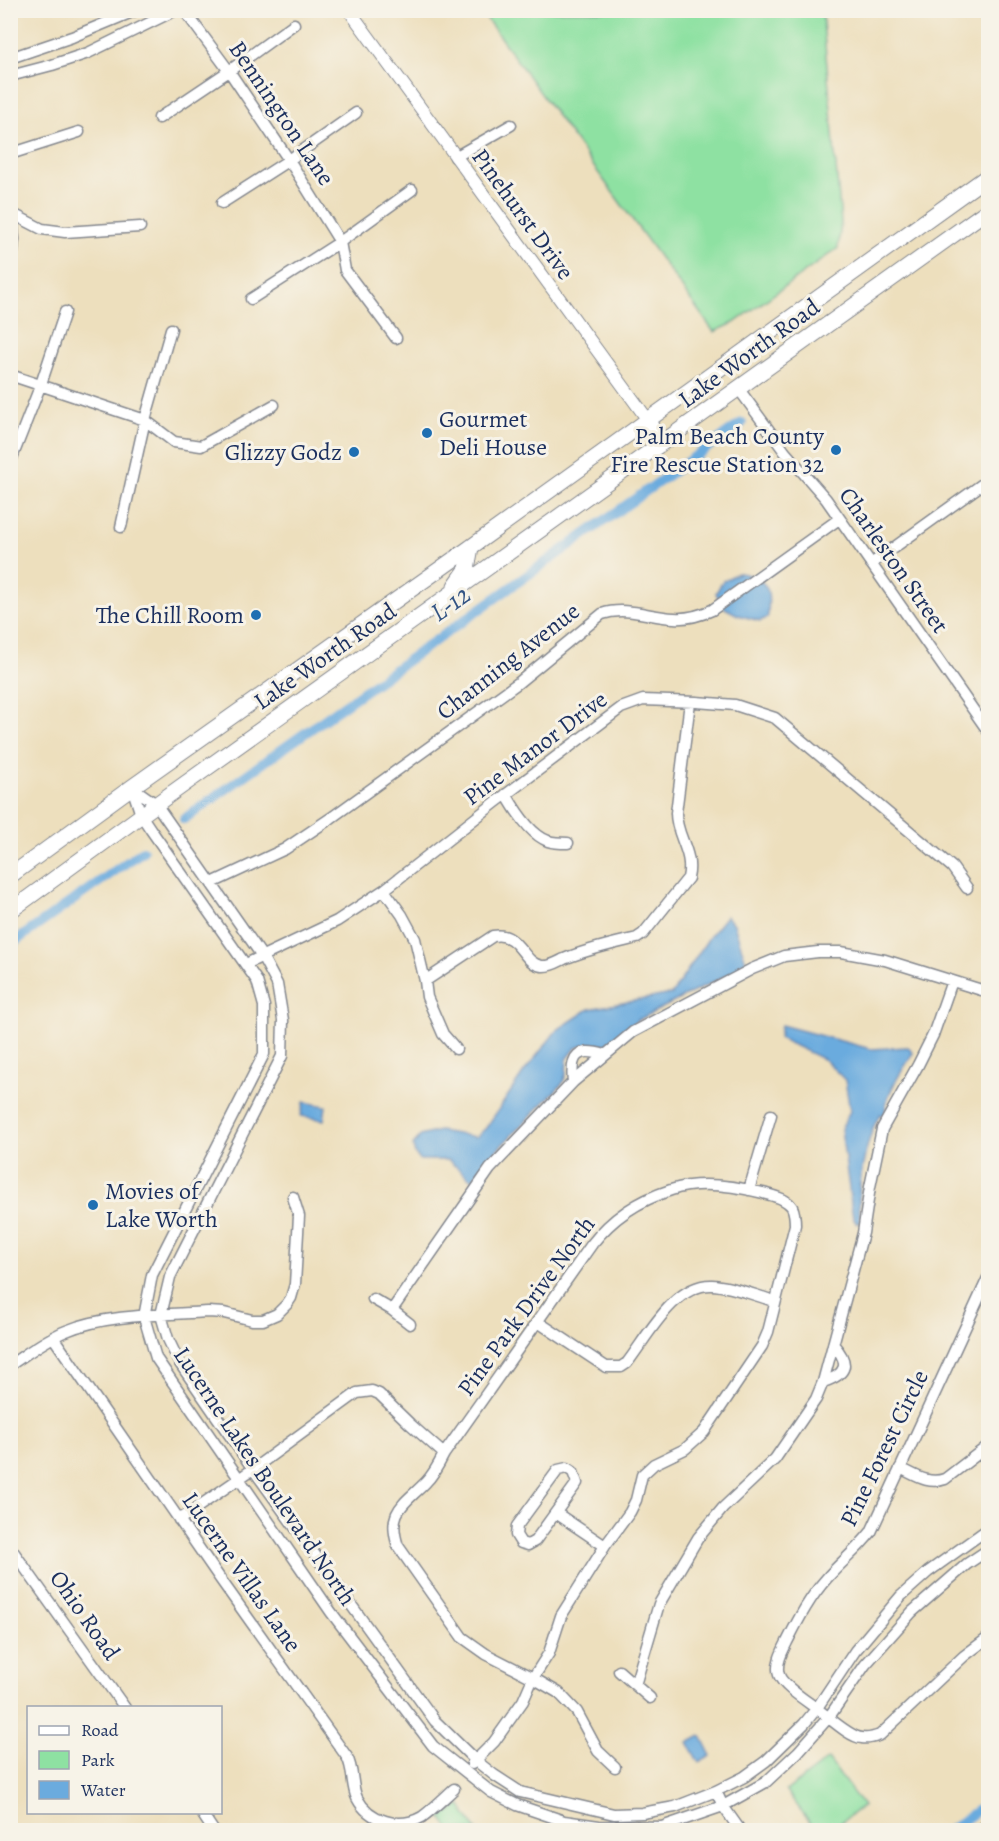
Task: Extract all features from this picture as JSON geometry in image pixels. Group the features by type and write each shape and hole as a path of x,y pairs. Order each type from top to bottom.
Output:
{"main road":[{"name":"Lake Worth Road","path":"10,876 988,176"},
{"name":"Lake Worth Road","path":"10,911 156,804 988,210"},
{"path":"448,596 467,568 471,547"},
{"path":"10,888 74,830"}],"street":[{"path":"10,58 72,37 137,10"},
{"path":"10,76 88,53 176,10"},
{"name":"Bennington Lane","path":"184,10 290,160 340,242 345,270 396,338"},
{"name":"Pinehurst Drive","path":"349,10 664,442"},
{"path":"159,118 294,24"},
{"path":"222,204 290,160 356,113"},
{"path":"455,158 511,125"},
{"path":"10,154 79,132"},
{"path":"251,299 340,242 412,190"},
{"path":"10,194 14,239 11,278"},
{"path":"13,214 42,229 65,232 140,227"},
{"path":"10,463 65,312"},
{"path":"121,528 145,420 171,328"},
{"path":"10,375 145,420 174,442 201,446 274,405"},
{"name":"Charleston Street","path":"738,388 785,452 826,499 988,731"},
{"path":"871,564 988,480"},
{"name":"Channing Avenue","path":"212,883 285,849 331,818 518,683 602,614 613,610 676,619 696,617 712,610 840,519"},
{"name":"Pine Manor Drive","path":"246,964 337,921 384,890 506,794 621,708 644,700 735,705 776,718 952,867 967,888"},
{"path":"425,981 493,936 500,934 512,939 535,964 549,966 580,952 637,939 643,934 688,878 690,871 689,856 678,827 676,813 690,702"},
{"path":"132,787 156,804 262,956 277,984 283,1020 282,1056 170,1277 161,1315"},
{"name":"Lucerne Lakes Boulevard North","path":"132,787 141,815 257,981 264,1006 264,1054 152,1275 144,1317 156,1358 331,1612 433,1746 491,1792 517,1805 564,1821 599,1828 662,1827 723,1806 766,1782 798,1752 829,1717 865,1665 912,1612 967,1564 988,1550"},
{"path":"506,794 518,814 532,829 548,841 568,843"},
{"path":"384,890 402,915 415,939 427,997 443,1034 456,1049"},
{"path":"392,1310 490,1169 573,1082 633,1032 753,969 784,956 818,951 841,952 885,960 988,992"},
{"path":"635,1685 659,1604 692,1547 723,1508 775,1459 816,1399 823,1382 863,1233 882,1129 933,1035 952,981"},
{"path":"573,1082 573,1063 576,1056 590,1051 605,1055"},
{"path":"749,1190 771,1115"},
{"name":"Pine Park Drive North","path":"615,1767 598,1752 577,1712 559,1693 486,1654 462,1637 398,1546 394,1532 398,1512 406,1500 434,1473 444,1454 597,1237 627,1211 675,1188 706,1185 727,1186 781,1198 792,1207 795,1214 795,1225 775,1301"},
{"path":"10,1365 53,1337 80,1326 102,1321 208,1312 224,1312 252,1320 263,1320 277,1314 283,1310 291,1298 295,1284 299,1216 293,1197"},
{"name":"Pine Forest Circle","path":"988,1278 871,1532 826,1580 803,1610 778,1664 778,1673 780,1679 860,1738 880,1735 964,1656 988,1638"},
{"path":"465,1772 500,1734 523,1701 533,1678 549,1653 565,1609 605,1546 630,1512 636,1500 642,1475 654,1464 685,1449 716,1416 762,1346 768,1332 775,1301 721,1286 704,1286 688,1291 669,1307 627,1363 613,1368 599,1364 538,1322"},
{"path":"373,1299 410,1324"},
{"name":"Lucerne Lakes Boulevard North","path":"161,1315 168,1339 179,1362 253,1469 435,1721 475,1760 520,1792 614,1814 642,1813 675,1807 744,1777 766,1761 804,1724 855,1651 901,1596 928,1572 988,1528"},
{"name":"Lucerne Villas Lane","path":"53,1337 351,1763 354,1790 366,1810 379,1819 394,1823 410,1822 424,1815 454,1789"},
{"path":"823,1382 834,1379 840,1374 844,1365 842,1354 833,1344"},
{"path":"180,1520 357,1393 365,1391 385,1398 444,1454"},
{"path":"900,1468 923,1479 938,1481 945,1479 988,1446"},
{"path":"567,1468 573,1472 577,1483 555,1513 535,1541 528,1545 520,1543 516,1535 517,1526 558,1470 567,1468"},
{"path":"555,1513 605,1546"},
{"name":"Ohio Road","path":"10,1547 124,1706"},
{"path":"619,1671 650,1698"},
{"path":"716,1791 723,1806 740,1830"},
{"path":"599,1828 600,1811"},
{"path":"202,1814 213,1830"}],"green space":[{"path":"481,11 822,11 841,222 838,248 734,323 714,332"},
{"path":"828,1759 863,1806 830,1830 816,1830 786,1791"},
{"path":"460,1805 477,1830 450,1830 441,1817"}],"water":[{"path":"737,573 754,577 765,585 769,599 767,618 760,621 738,615 723,607 716,593 722,582"},
{"path":"726,916 734,924 747,965 638,1020 606,1045 585,1045 576,1048 567,1059 563,1083 496,1151 472,1180 448,1160 420,1160 415,1154 413,1146 420,1136 439,1131 476,1137 486,1128 524,1072 557,1030 589,1009 672,994"},
{"path":"781,1025 871,1049 908,1047 913,1053 887,1100 885,1116 880,1114 870,1138 860,1182 861,1222 857,1224 853,1218 841,1129 850,1111 845,1080 825,1060 779,1038"},
{"path":"304,1102 326,1106 324,1120 301,1116"},
{"path":"701,1736 711,1756 699,1763 688,1743"}],"waterway":[{"name":"L-12","path":"184,819 742,423"},
{"name":"L-12","path":"10,945 143,851"},
{"path":"950,1830 988,1803"}],"place":[{"name":"Gourmet Deli House","path":"427,433"},
{"name":"Palm Beach County Fire Rescue Station 32","path":"836,450"},
{"name":"Glizzy Godz","path":"354,452"},
{"name":"The Chill Room","path":"256,615"},
{"name":"Movies of Lake Worth","path":"93,1205"}]}
